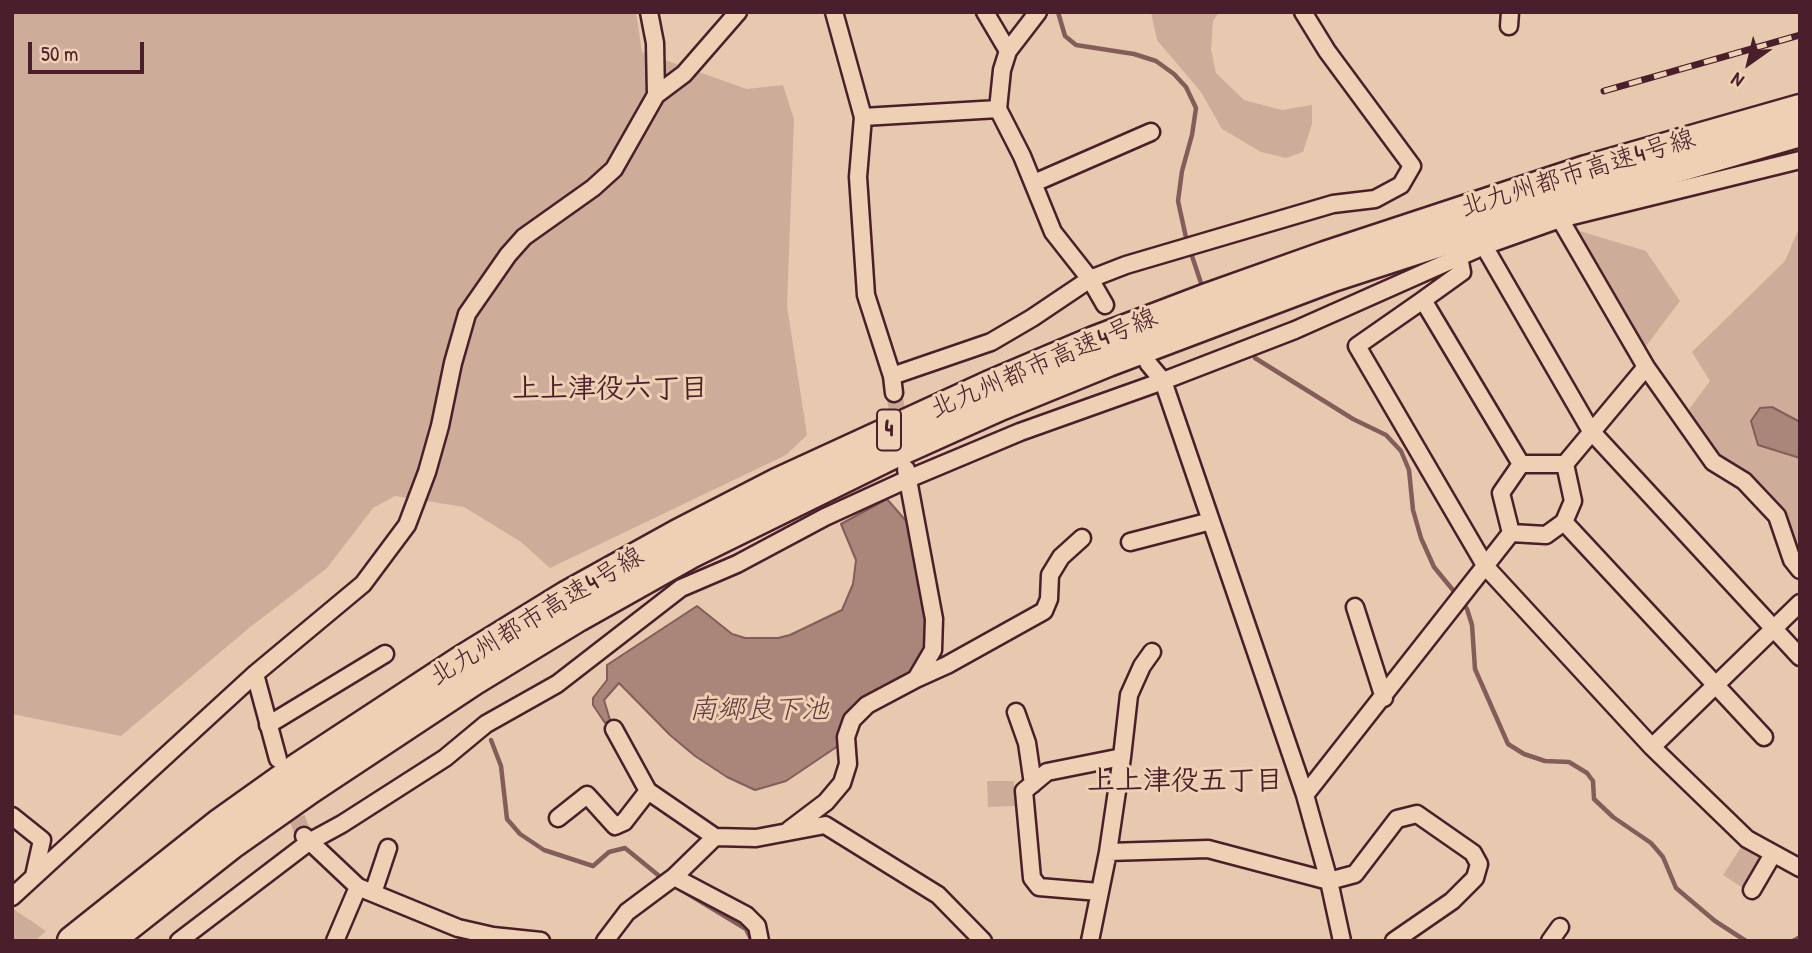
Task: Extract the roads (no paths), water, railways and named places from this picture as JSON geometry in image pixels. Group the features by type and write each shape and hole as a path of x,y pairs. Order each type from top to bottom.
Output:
{"highway":[{"name":"北九州都市高速4号線","path":"72,941 219,824 299,767 451,667 566,596 677,534 779,482 988,386 1094,341 1207,298 1573,174 1800,109"},
{"name":"北九州都市高速4号線","path":"109,941 243,836 473,681 578,617 690,554 803,497 1000,406 1218,319 1465,232 1800,132"}],"street":[{"path":"649,12 655,43 656,95"},
{"path":"12,897 255,674 363,584 407,525 427,472 467,314 524,236 593,188 614,169 656,95 684,74 738,12"},
{"path":"834,12 863,117 858,177 866,295 893,385 991,342 1090,279 1194,243 1333,204 1375,200 1401,185 1412,166 1327,51 1303,12"},
{"path":"985,12 1008,51"},
{"path":"1038,12 1008,51 1002,70 998,109 1023,156 1053,232 1090,279 1105,305"},
{"path":"863,117 998,109"},
{"path":"1034,183 1151,132"},
{"path":"179,941 306,838 342,824 445,758 486,723 557,684 681,588 737,564 907,474 1295,330 1485,246 1560,219 1800,160"},
{"path":"1560,219 1646,367 1713,462 1744,481 1777,516 1792,560 1800,570"},
{"path":"1485,246 1591,431 1800,657"},
{"path":"1459,257 1462,272 1357,346 1486,567 1652,747 1747,839 1800,868"},
{"path":"1423,300 1521,464"},
{"path":"1148,363 1163,381 1305,795 1342,941"},
{"path":"1565,464 1646,367"},
{"path":"1521,464 1565,464"},
{"path":"1511,533 1501,493 1521,464"},
{"path":"1511,533 1546,535 1563,522 1573,501 1565,464"},
{"path":"907,474 934,619 933,650 916,679"},
{"path":"1130,542 1211,521"},
{"path":"1563,522 1764,737"},
{"path":"1305,795 1384,698 1511,533"},
{"path":"785,833 826,802 842,783 848,764 846,737 852,720 867,705 947,666 1044,611 1049,599 1050,575 1061,557 1082,538"},
{"path":"1652,747 1800,603"},
{"path":"1355,607 1384,698"},
{"path":"1090,941 1108,852 1129,695 1142,666 1152,652"},
{"path":"268,725 385,654"},
{"path":"255,674 278,759"},
{"path":"1016,712 1027,743 1033,784"},
{"path":"614,729 648,790 715,837 756,838 825,825 938,895 983,941"},
{"path":"1099,892 1039,887 1032,878 1024,791 1046,772 1122,757"},
{"path":"558,818 587,795 615,826 624,822 648,790"},
{"path":"1108,852 1208,849 1328,881 1355,874 1397,819 1417,814 1474,853 1479,864 1475,878 1452,901 1394,941"},
{"path":"12,816 42,840 34,876"},
{"path":"605,941 627,912 674,877 715,837"},
{"path":"306,838 366,890 458,928 493,936 541,941"},
{"path":"335,941 388,848"},
{"path":"1752,890 1773,854"},
{"path":"674,877 746,915 757,926 760,941"},
{"path":"1550,941 1560,927"}],"water":[{"path":"1772,407 1800,422 1800,458 1758,445 1751,421 1760,408"},
{"name":"南郷良下池","path":"887,499 907,522 921,571 929,625 925,651 916,670 835,748 786,781 755,790 727,777 695,756 670,735 619,683 604,700 610,720 605,723 593,705 593,698 607,680 607,665 697,606 732,634 745,638 778,638 790,635 842,610 853,584 856,560 841,524"}],"waterway":[{"path":"1058,12 1065,36 1076,45 1134,54 1156,61 1186,87 1196,108 1178,201 1187,242"},
{"path":"1190,250 1201,283"},
{"path":"1255,358 1353,419 1386,435 1401,451 1409,470 1413,510 1421,538 1434,567 1457,595"},
{"path":"1462,602 1472,625 1475,669 1508,744 1524,754 1545,761 1569,762 1587,773 1593,781 1594,799 1613,817 1651,843 1663,857 1676,888 1715,921 1746,941"},
{"path":"491,740 501,766 507,819 520,834 544,850 593,866 609,852 625,848 663,879"},
{"path":"675,886 746,929 752,941"},
{"path":"1793,941 1800,937"}],"tunnel":[{"path":"894,393 901,432"},
{"path":"289,795 303,834"}],"railway":[{"path":"1604,91 1800,35"}],"district":[{"name":"上上津役六丁目","path":"610,390"},
{"name":"上上津役五丁目","path":"1185,782"}]}
